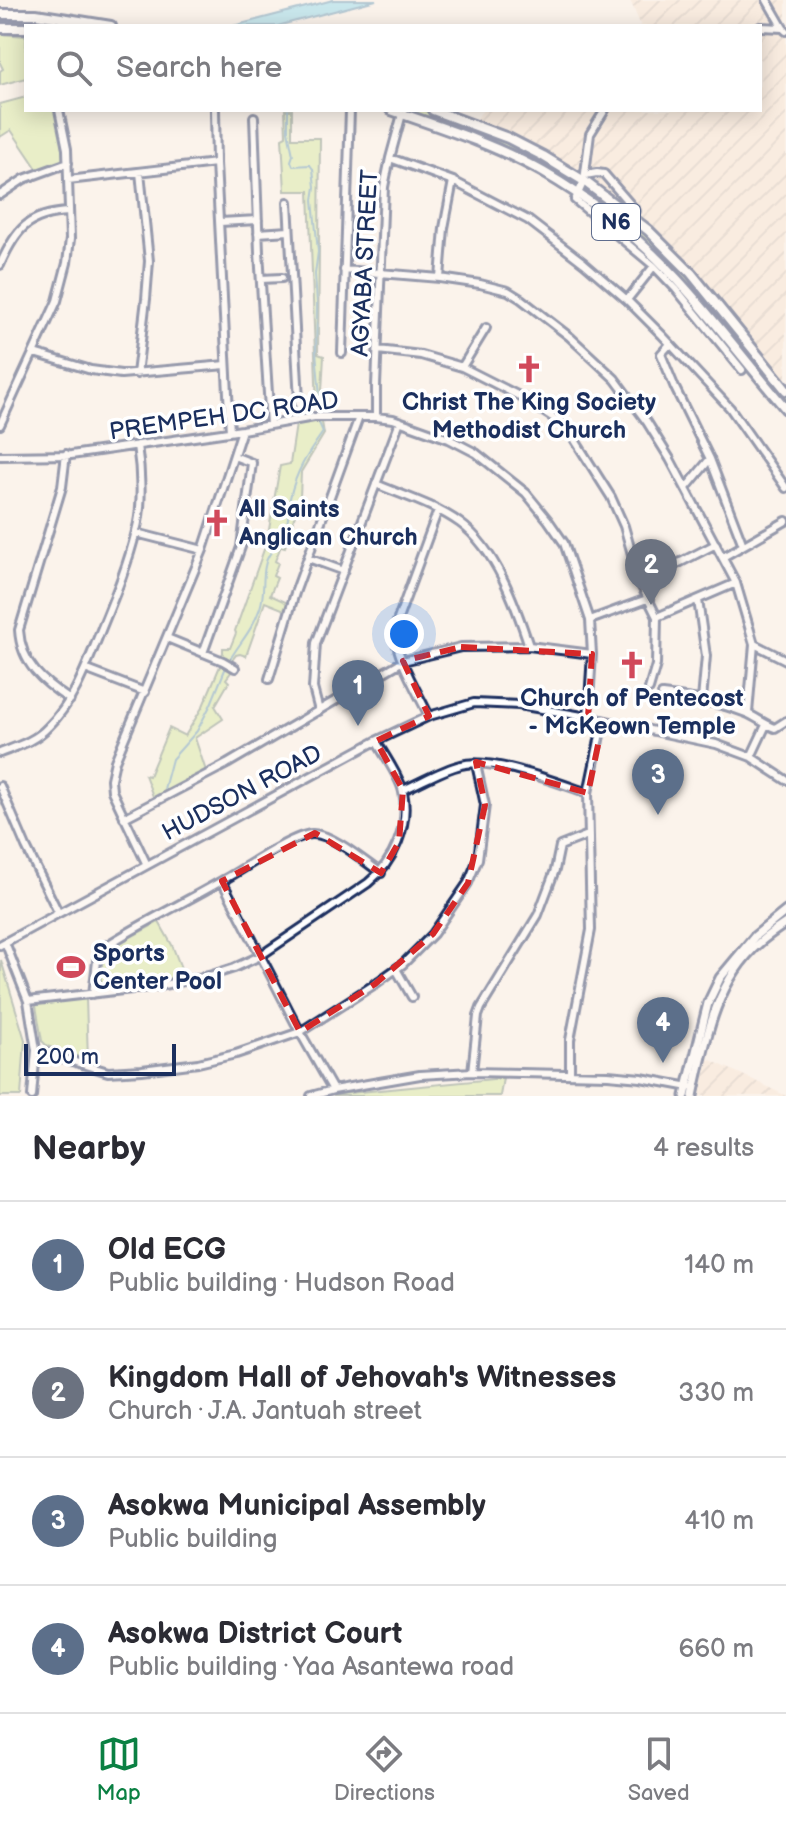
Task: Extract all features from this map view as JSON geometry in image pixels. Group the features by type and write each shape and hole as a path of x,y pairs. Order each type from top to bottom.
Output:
{"highway":[{"path":"0,14 36,14 98,24"},
{"path":"0,28 24,28"},
{"name":"N6","path":"396,112 498,150 578,193 635,238 678,280 786,409"},
{"name":"N6","path":"438,112 508,138 584,178 648,230 691,273 786,390"}],"main road":[{"path":"692,1090 708,1003 720,978 755,936 786,911"},
{"path":"685,1096 692,1090 718,1001 729,980 759,942 786,923"}],"street":[{"path":"767,0 784,30"},
{"path":"762,27 784,30"},
{"path":"0,425 57,301 63,281 70,239 67,149 59,112"},
{"path":"215,112 230,432"},
{"path":"342,353 350,112"},
{"path":"604,112 590,134 584,178 576,202 654,266 742,370"},
{"name":"AGYABA STREET","path":"376,417 384,187 402,114"},
{"path":"254,117 270,425"},
{"path":"390,158 453,181 528,220 584,263 627,300 730,408 786,488"},
{"path":"0,195 24,179 68,163"},
{"path":"68,180 216,163"},
{"path":"137,374 149,268 140,172"},
{"path":"584,178 604,174 636,211"},
{"path":"440,278 453,181"},
{"path":"288,202 300,419"},
{"path":"0,265 13,238 30,221 46,214 69,212"},
{"path":"220,222 258,220"},
{"path":"258,233 289,231"},
{"path":"627,300 654,266"},
{"path":"344,270 440,278 508,291 570,337 615,379 647,422 736,583 754,644 748,713"},
{"path":"261,279 282,278"},
{"path":"462,367 486,328"},
{"path":"670,344 661,354 710,459 743,545"},
{"path":"378,350 421,355 462,367 523,398 566,426 611,497 624,526 640,583 657,617 656,665 649,689"},
{"path":"34,353 91,370 137,374 226,365"},
{"name":"PREMPEH DC ROAD","path":"0,456 66,454 328,416 400,421 449,439 476,453 526,493 564,543 590,620 592,654 588,717"},
{"path":"269,679 295,593 359,417"},
{"path":"319,711 313,688 316,643 400,421"},
{"path":"147,865 112,791 111,779 115,761 203,550 242,430"},
{"path":"0,753 33,741 49,726 70,700 85,669 117,591 136,533 141,481 137,445"},
{"path":"66,454 62,487 19,630 20,646 28,661 44,682 70,700"},
{"path":"203,653 241,547 252,463 234,456"},
{"path":"686,488 710,459"},
{"path":"376,484 438,510 463,525 483,547 498,571 529,646"},
{"path":"429,716 403,661 394,630 438,510"},
{"path":"723,557 786,521"},
{"path":"136,533 203,550"},
{"path":"640,583 716,544"},
{"path":"308,558 344,571"},
{"path":"657,617 736,583"},
{"path":"590,620 647,599"},
{"path":"698,600 706,656 702,700"},
{"path":"167,638 230,664"},
{"path":"754,644 786,660"},
{"path":"124,818 227,764 403,661 461,647 529,646 592,654"},
{"path":"85,669 145,692"},
{"path":"662,695 702,700 748,713 775,728 785,725"},
{"name":"HUDSON ROAD","path":"2,943 376,741 429,716 474,703 519,705 716,744 751,757 786,780"},
{"path":"570,1074 570,1040 591,930 588,793 603,721"},
{"path":"751,757 766,725"},
{"path":"28,1001 158,986 209,976 260,956 381,873 399,842 403,790 376,741"},
{"path":"403,790 462,764 476,764 529,774 588,793"},
{"path":"36,1050 108,1072 142,1070 198,1063 236,1054 300,1032 396,969 433,934 468,883 478,859 485,805 476,764"},
{"path":"0,786 58,912"},
{"path":"93,994 101,949 296,838 315,833 381,873"},
{"path":"472,1072 481,1008 538,915 555,870 560,846 588,835"},
{"path":"222,881 333,1090"},
{"path":"2,943 28,1001 36,1050 32,1096"},
{"path":"396,969 412,997"},
{"path":"311,1096 420,1075 472,1072 641,1078 692,1090"}],"highlighted area":[{"path":"461,647 592,654 588,717 603,721 588,793 476,762 485,805 468,883 433,934 375,984 300,1032 222,881 315,833 381,873 399,842 403,790 376,741 429,716 403,661"}],"shaded area":[{"path":"630,0 786,0 786,379 694,271 644,220 581,174 537,148 475,121 482,112 762,112 762,24 640,24"},
{"path":"708,1059 760,1083 786,1096 700,1096"}],"green space":[{"path":"0,34 24,36 24,79 0,85 0,71 3,69 0,63"},
{"path":"24,98 24,112 55,112 64,163 38,170 11,130 0,137 0,104"},
{"path":"285,112 292,112 292,138 320,138 318,354 324,356 322,391 325,409 317,409 309,191 285,191 282,138 286,136"},
{"path":"402,112 428,112 501,140 574,179 571,183 530,160"},
{"path":"590,192 646,235 696,285 786,396 786,410 681,280 586,197"},
{"path":"322,422 324,434 301,472 300,498 285,547 281,546 275,561 278,563 273,576 277,578 270,595 290,604 287,611 265,602 246,656 236,655 227,667 232,671 226,679 229,682 215,706 223,719 195,738 206,771 154,799 145,775 149,776 169,728 185,736 203,706 223,659 220,657 223,648 230,648 236,633 267,541 280,466 290,464 296,424"},
{"path":"159,922 184,976 139,986 105,989 100,976 106,956 115,947"},
{"path":"1,960 25,1040 21,1096 0,1096"},
{"path":"86,998 88,1060 47,1046 42,1041 36,1006 40,1001"},
{"path":"503,1078 500,1096 333,1096 339,1094"}],"water":[{"path":"333,0 376,0 285,24 241,24"}],"waterway":[{"path":"229,661 257,616 266,561 286,529 295,480 323,432 319,423 321,408 316,351 315,274 318,252 313,200 315,187 310,165 293,166 291,161 288,112"},
{"path":"164,789 172,759 197,731 226,667"}],"place":[{"name":"Christ The King Society Methodist Church","path":"529,369"},
{"name":"All Saints Anglican Church","path":"217,523"},
{"name":"Kingdom Hall of Jehovah's Witnesses","path":"651,605"},
{"name":"Church of Pentecost - McKeown Temple","path":"632,665"},
{"name":"Old ECG","path":"358,726"},
{"name":"Asokwa Municipal Assembly","path":"658,815"},
{"name":"Sports Center Pool","path":"71,967"},
{"name":"Asokwa District Court","path":"663,1063"}]}
